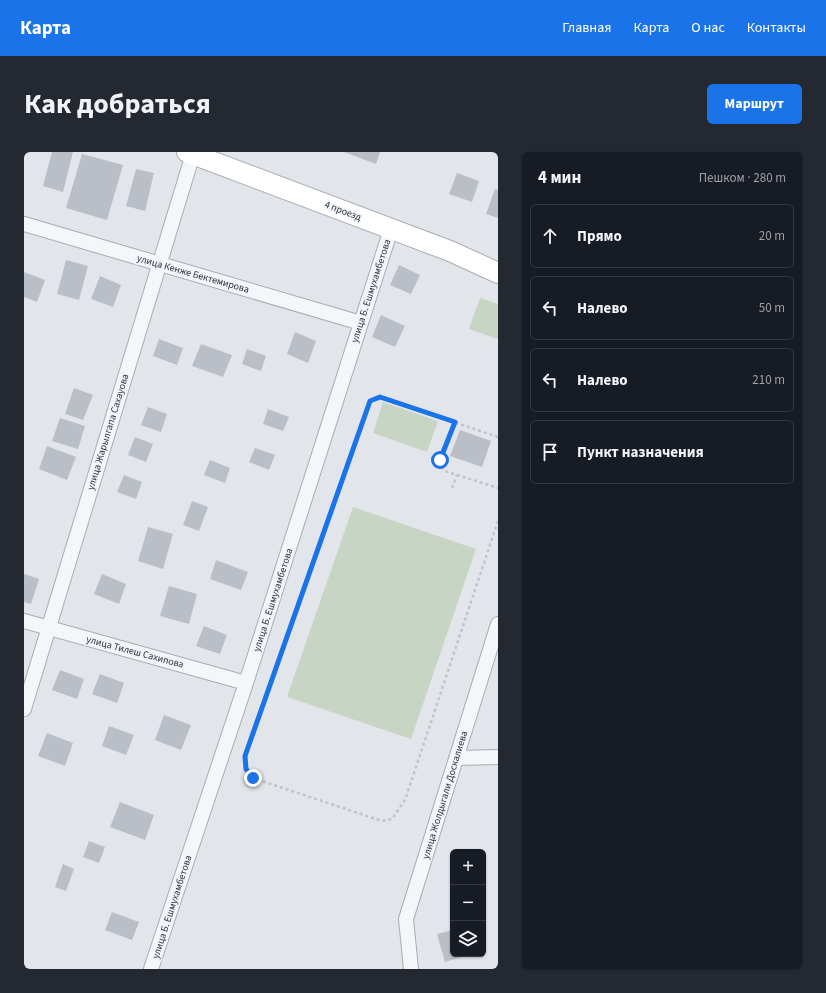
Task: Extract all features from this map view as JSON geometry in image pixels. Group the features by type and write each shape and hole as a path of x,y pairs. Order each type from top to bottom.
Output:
{"street":[{"name":"4 проезд","path":"190,153 450,251 498,273"},
{"name":"улица Жарылгапа Сахауова","path":"24,709 159,264 190,153"},
{"name":"улица Кенже Бектемирова","path":"24,224 361,323"},
{"name":"улица Б. Ешмухамбетова","path":"151,969 246,682 391,229"},
{"name":"улица Тилеш Сахипова","path":"24,621 246,682"},
{"name":"улица Жолдыгали Доскалиева","path":"411,969 406,919 498,624"},
{"path":"456,758 498,757"}],"path":[{"path":"498,437 380,397 370,401 245,756 246,769 253,778 382,821 392,819 405,800 498,521"},
{"path":"455,422 440,460 440,466 445,471 498,488"},
{"path":"452,488 457,475"}],"green space":[{"path":"480,298 498,304 498,339 469,329"},
{"path":"383,402 438,421 427,452 373,433"},
{"path":"353,507 476,549 411,739 287,697"}],"building":[{"path":"52,152 73,152 63,192 43,186"},
{"path":"344,152 380,152 376,164"},
{"path":"82,154 123,165 107,220 66,208"},
{"path":"136,169 154,173 145,211 126,206"},
{"path":"457,173 479,181 472,202 449,194"},
{"path":"495,189 498,190 498,218 486,214"},
{"path":"66,260 88,266 79,300 57,294"},
{"path":"399,265 420,275 411,294 390,285"},
{"path":"24,272 45,280 37,302 24,297"},
{"path":"100,276 121,285 113,307 91,299"},
{"path":"381,315 405,326 395,347 372,337"},
{"path":"295,332 316,341 308,363 287,354"},
{"path":"159,339 183,348 177,365 153,356"},
{"path":"201,344 232,355 223,377 192,366"},
{"path":"247,349 266,356 261,371 242,364"},
{"path":"74,388 93,395 83,420 65,414"},
{"path":"148,407 167,414 161,432 141,425"},
{"path":"268,409 289,417 283,431 263,424"},
{"path":"60,418 85,426 78,449 52,441"},
{"path":"460,430 491,441 482,467 450,456"},
{"path":"135,437 153,444 146,462 128,455"},
{"path":"47,446 76,457 67,480 39,469"},
{"path":"255,448 275,455 269,470 249,462"},
{"path":"210,460 230,468 225,483 204,475"},
{"path":"124,475 142,482 136,499 117,492"},
{"path":"192,501 208,507 199,531 183,525"},
{"path":"148,527 173,534 163,569 138,561"},
{"path":"216,560 248,572 241,590 210,579"},
{"path":"24,574 39,579 31,604 24,602"},
{"path":"102,574 126,584 119,604 94,594"},
{"path":"169,586 197,594 189,624 160,616"},
{"path":"204,626 227,635 220,654 196,646"},
{"path":"60,670 84,679 77,699 52,690"},
{"path":"100,674 124,683 117,703 92,694"},
{"path":"164,715 191,725 181,750 155,740"},
{"path":"109,726 134,735 126,755 102,746"},
{"path":"47,733 73,743 65,766 38,756"},
{"path":"120,802 154,815 145,840 110,827"},
{"path":"89,841 105,847 99,863 83,857"},
{"path":"63,864 74,869 66,891 55,887"},
{"path":"112,912 139,922 132,940 105,930"},
{"path":"450,931 450,957 462,957 445,962 437,934"}],"route":[{"path":"253,778 246,769 245,756 370,401 380,397 455,422 440,460"}]}
